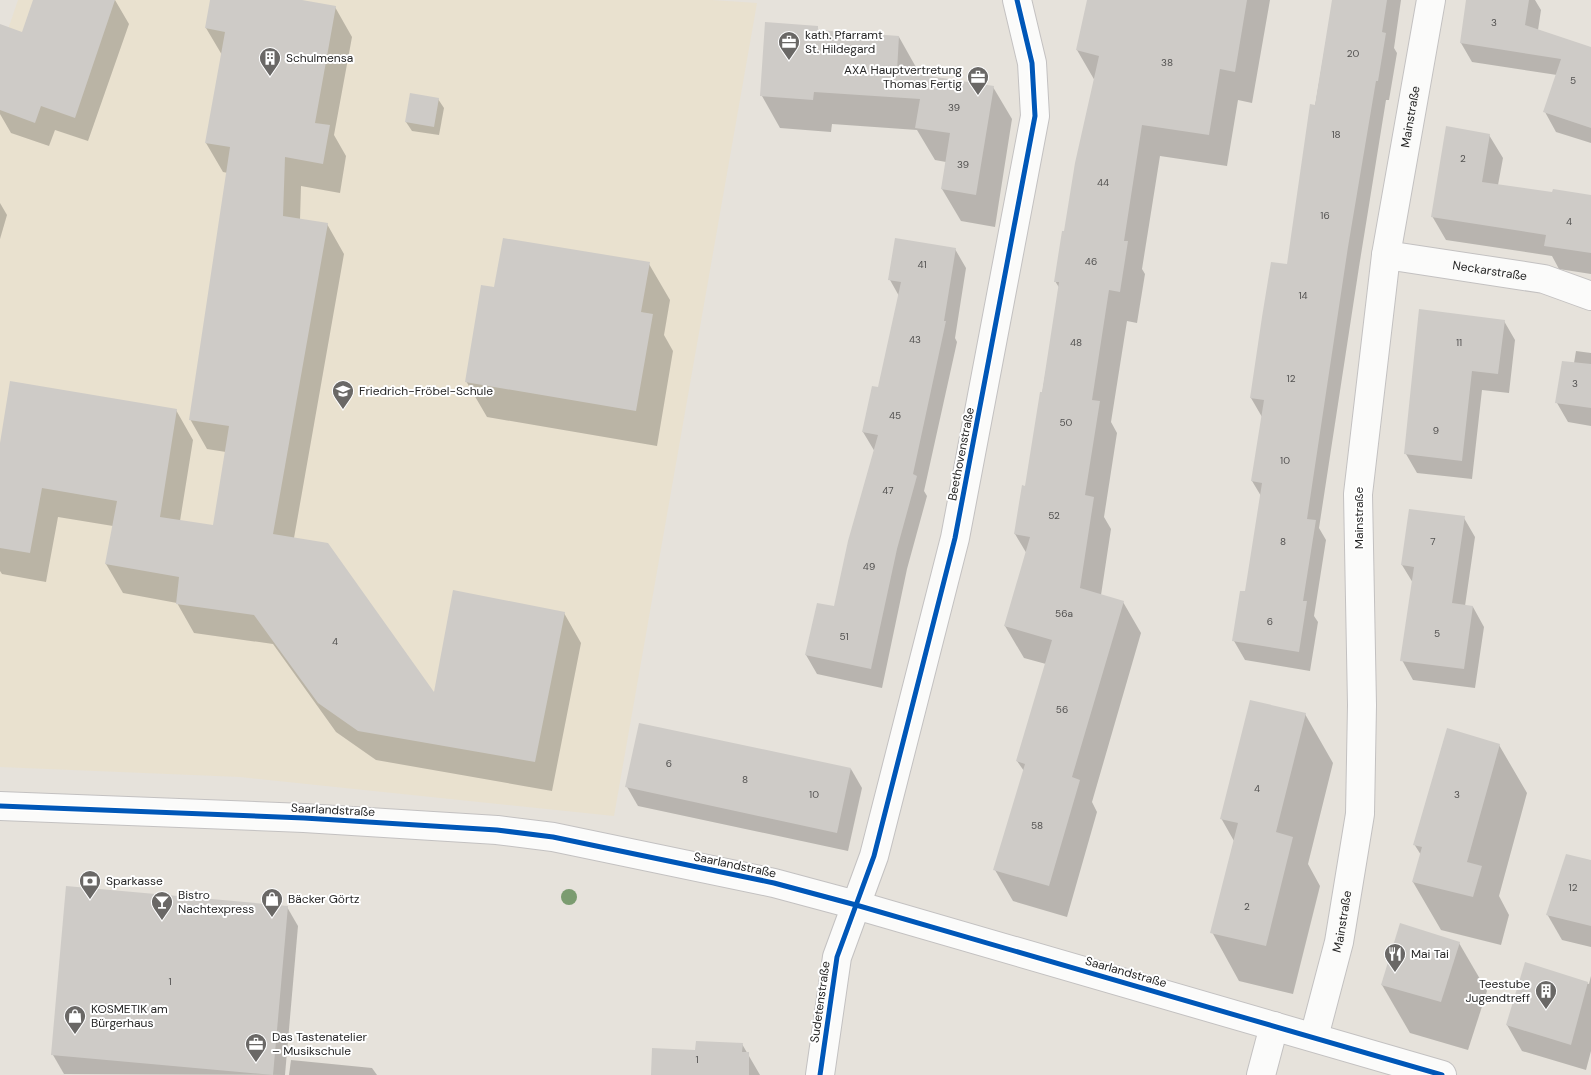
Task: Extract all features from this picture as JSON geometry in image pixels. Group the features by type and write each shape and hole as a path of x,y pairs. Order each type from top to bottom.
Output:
{"street":[{"name":"Beethovenstraße","path":"856,905 874,856 955,538 1035,116 1032,63 1017,0"},
{"name":"Mainstraße","path":"1314,1037 1339,942 1360,814 1362,705 1358,494 1386,255 1431,0"},
{"name":"Neckarstraße","path":"1386,255 1544,279 1591,296"},
{"name":"Saarlandstraße","path":"0,806 304,818 497,830 553,837 774,883 856,905 1442,1075"},
{"name":"Sudetenstraße","path":"820,1075 837,956 856,905"},
{"path":"1261,1075 1274,1026"}],"shaded area":[{"name":"Friedrich-Fröbel-Schule","path":"18,0 712,0 757,3 614,816 240,777 0,767 0,53"}],"building":[{"path":"33,0 115,0 75,118 41,106 35,123 0,110 0,24 22,32"},
{"path":"210,0 302,0 336,6 315,123 330,125 323,164 285,157 283,216 328,223 273,534 328,543 434,692 453,590 565,612 535,762 358,731 318,703 254,615 176,604 179,577 105,564 117,501 42,488 30,553 0,548 0,443 10,381 177,409 160,517 213,525 229,426 189,420 230,147 205,143 225,32 205,28"},
{"path":"1087,0 1247,0 1235,72 1220,69 1209,135 1142,125 1124,241 1128,241 1120,292 1109,290 1092,400 1100,401 1085,495 1094,497 1080,588 1124,601 1072,777 1080,780 1049,886 993,870 1025,764 1016,761 1052,640 1004,626 1030,537 1014,534 1022,485 1025,486 1040,392 1042,392 1059,282 1054,282 1062,231 1064,231 1075,163 1099,56 1076,50"},
{"path":"1332,0 1387,0 1382,32 1386,33 1348,247 1307,519 1316,520 1303,601 1307,601 1299,652 1232,641 1240,591 1245,591 1262,483 1251,481 1264,400 1250,398 1262,317 1271,262 1287,264 1310,104 1315,105"},
{"path":"1466,0 1529,0 1525,25 1591,47 1591,128 1543,112 1561,59 1460,43"},
{"path":"765,22 818,26 818,30 899,36 897,71 994,86 976,195 941,189 950,133 915,128 920,99 814,92 813,100 760,96"},
{"path":"410,93 439,98 434,127 405,122"},
{"path":"1446,126 1490,134 1482,182 1552,192 1553,189 1591,195 1591,253 1544,246 1546,235 1431,217"},
{"path":"503,238 650,262 641,312 653,314 636,411 465,382 481,285 494,287"},
{"path":"895,238 956,248 944,321 946,321 913,474 917,476 897,549 871,669 805,655 817,603 834,606 848,541 878,435 862,432 872,386 878,387 901,282 888,280"},
{"path":"1419,309 1505,320 1498,374 1472,371 1462,461 1404,454"},
{"path":"1562,361 1591,364 1591,408 1555,403"},
{"path":"1409,509 1465,516 1452,603 1473,606 1464,669 1400,661 1414,567 1401,565"},
{"path":"1250,700 1306,713 1276,832 1293,837 1266,946 1210,933 1238,823 1220,819"},
{"path":"639,723 851,768 837,833 625,787"},
{"path":"1447,728 1500,744 1467,862 1482,866 1473,897 1412,882 1422,847 1413,845"},
{"path":"1566,854 1591,860 1591,926 1546,915"},
{"path":"66,886 288,906 273,1075 51,1055"},
{"path":"1400,923 1460,942 1441,1002 1381,985"},
{"name":"Teestube Jugendtreff","path":"1525,962 1588,982 1571,1045 1506,1025"},
{"path":"696,1041 743,1043 742,1052 749,1052 749,1075 651,1075 652,1048 695,1050"}],"cycle path":[{"path":"820,1075 837,957 874,856 955,538 1035,116 1032,63 1017,0"},
{"path":"0,806 304,818 497,830 553,837 774,883 856,905 1442,1075"}],"place":[{"name":"kath. Pfarramt St. Hildegard","path":"789,61"},
{"name":"Schulmensa","path":"270,77"},
{"name":"AXA Hauptvertretung Thomas Fertig","path":"978,96"},
{"name":"Friedrich-Fröbel-Schule","path":"343,410"},
{"name":"Sparkasse","path":"90,900"},
{"name":"Bäcker Görtz","path":"272,918"},
{"name":"Bistro Nachtexpress","path":"162,921"},
{"name":"Mai Tai","path":"1395,973"},
{"name":"Teestube Jugendtreff","path":"1546,1010"},
{"name":"KOSMETIK am Bürgerhaus","path":"75,1035"},
{"name":"Das Tastenatelier – Musikschule","path":"256,1063"}]}
